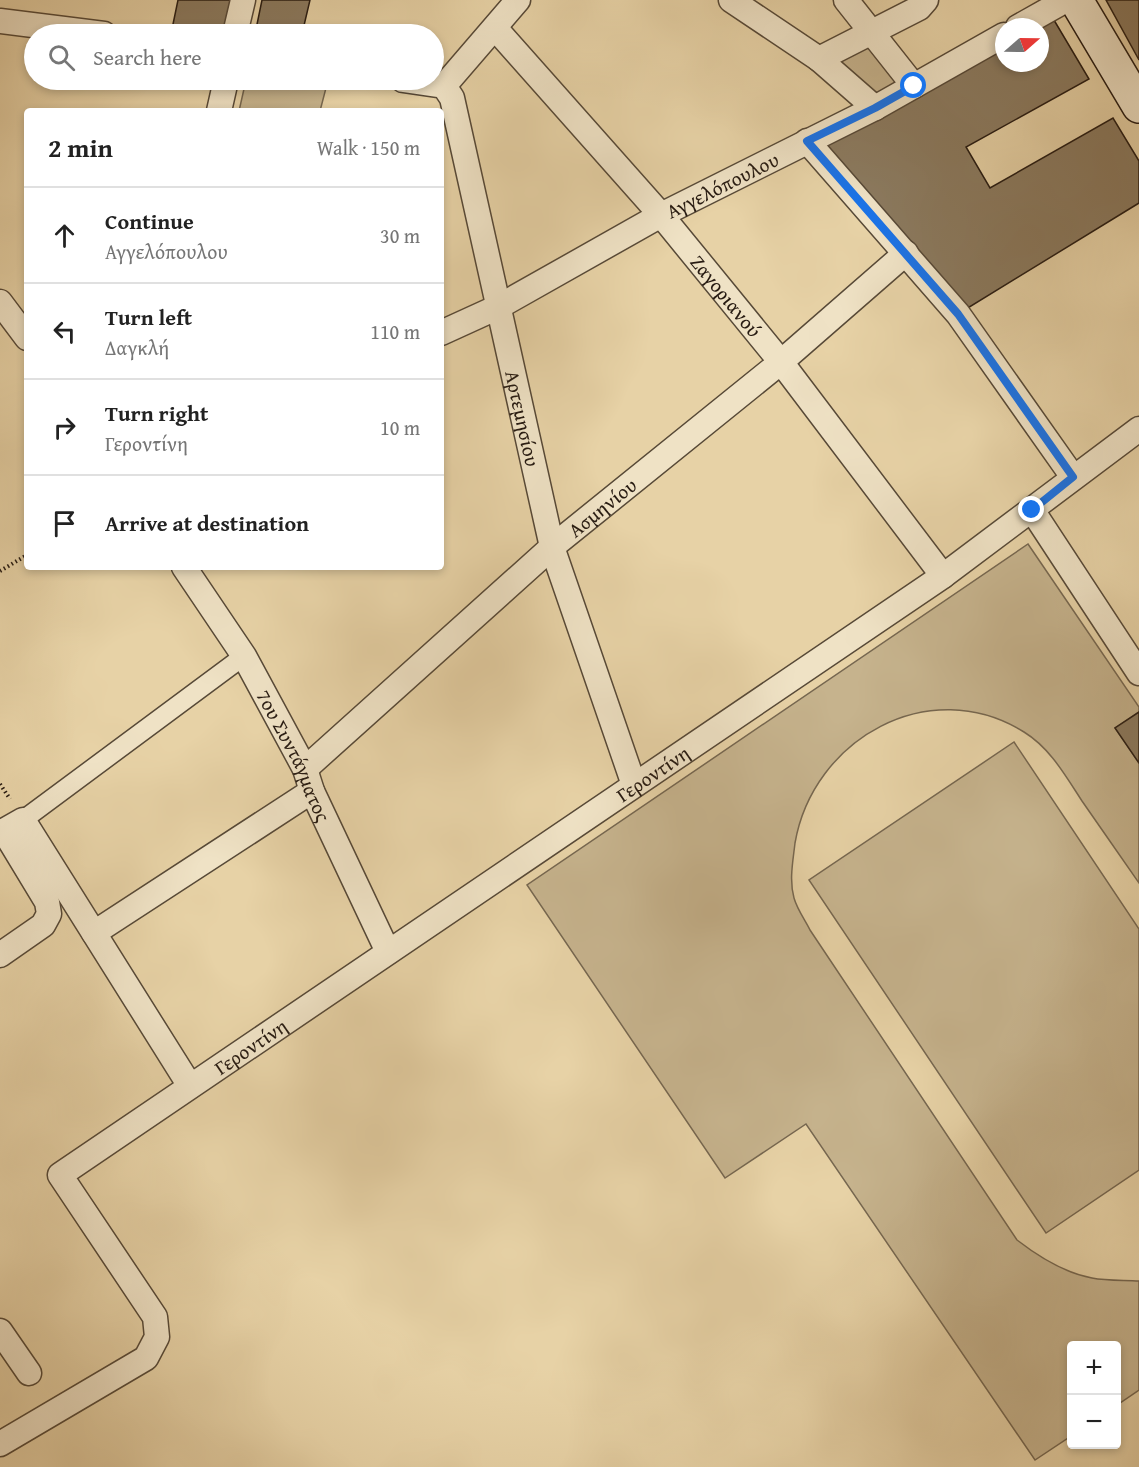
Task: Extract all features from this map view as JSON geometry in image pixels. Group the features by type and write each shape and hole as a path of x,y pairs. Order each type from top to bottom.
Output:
{"main road":[{"path":"1076,0 1139,106"}],"street":[{"path":"237,24 243,0"},
{"path":"444,86 518,0"},
{"path":"731,0 819,59 875,108"},
{"path":"846,0 914,86"},
{"path":"819,59 919,8 926,0"},
{"path":"1034,18 1066,0"},
{"path":"0,21 24,24"},
{"name":"Ζαγοριανού","path":"495,28 661,215 781,362 943,576"},
{"name":"Αγγελόπουλου","path":"444,332 498,307 661,215 875,108 995,40"},
{"name":"Αρτεμησίου","path":"444,86 452,98 552,547 634,785"},
{"path":"220,108 223,90"},
{"path":"807,141 958,314 1073,477"},
{"name":"Ασμηνίου","path":"94,933 308,780 552,547 781,362 906,253"},
{"path":"0,302 24,335"},
{"name":"Γεροντίνη","path":"0,1444 146,1358 157,1337 155,1317 60,1175 943,576 1139,429"},
{"path":"1032,510 1139,673"},
{"name":"7ου Συντάγματος","path":"186,570 244,656 308,780 388,952"},
{"path":"9,828 244,656"},
{"path":"9,828 94,933 190,1086"},
{"path":"0,955 44,925 49,914 47,902 9,828"},
{"path":"0,1331 29,1373"}],"path":[{"path":"0,571 24,557"}],"shaded area":[{"path":"872,31 914,86 875,108 819,59"},
{"path":"244,90 325,90 321,108 240,108"},
{"path":"1028,544 1139,707 1139,712 1115,728 1139,763 1139,883 1063,772 1042,746 1024,732 988,716 951,710 915,714 881,726 850,747 825,773 806,806 795,843 792,864 793,891 795,902 810,930 1017,1240 1043,1258 1082,1276 1139,1281 1139,1390 1121,1402 1121,1341 1067,1341 1067,1439 1035,1460 806,1124 725,1178 527,885"},
{"path":"1014,742 1139,929 1139,1170 1046,1233 809,880"}],"building":[{"path":"178,0 235,0 229,24 173,24"},
{"path":"262,0 310,0 304,24 257,24"},
{"path":"1106,0 1139,0 1139,60"},
{"path":"1048,10 1089,79 966,147 990,188 1113,118 1139,161 1139,203 958,314 807,141 995,40 995,72 1049,72 1049,18 1044,18"},
{"path":"1139,712 1139,763 1115,728"}],"route":[{"path":"914,86 807,141 958,314 1073,477 1032,510"}]}
